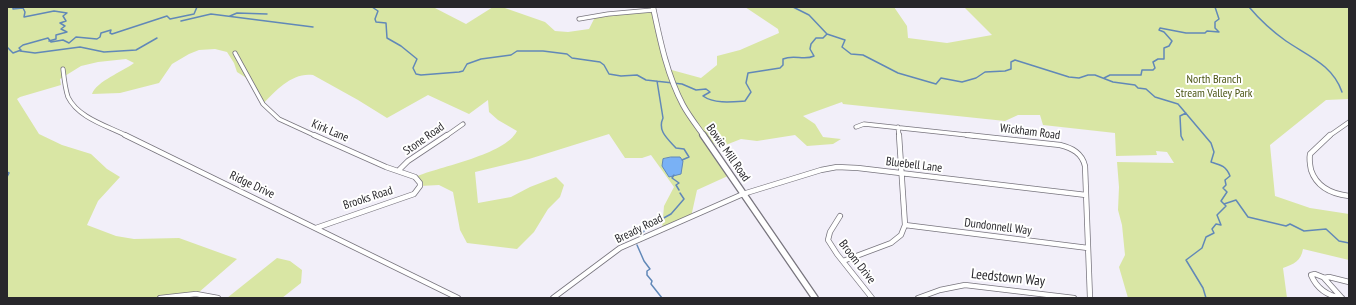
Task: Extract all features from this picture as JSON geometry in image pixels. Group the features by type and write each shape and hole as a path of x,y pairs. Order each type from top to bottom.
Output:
{"street":[{"path":"580,19 605,14 653,9"},
{"name":"Bowie Mill Road","path":"653,9 671,81 692,120 815,298"},
{"name":"Kirk Lane","path":"235,53 248,79 264,104 279,119 398,172 415,177 420,183"},
{"name":"Ridge Drive","path":"63,69 69,100 75,108 87,116 458,298"},
{"path":"1349,122 1343,125 1310,153 1309,160 1313,176 1321,186 1336,194 1349,196"},
{"name":"Stone Road","path":"398,172 408,161 463,124"},
{"name":"Wickham Road","path":"856,126 864,124 898,127 1060,145 1070,148 1079,154 1084,161 1090,298"},
{"path":"1343,125 1349,128"},
{"path":"843,261 891,243 901,235 905,225 898,127"},
{"name":"Bluebell Lane","path":"743,194 807,173 837,167 902,173 1086,195"},
{"name":"Brooks Road","path":"316,228 414,194 420,186 420,183"},
{"name":"Bready Road","path":"553,298 598,263 622,248 743,194"},
{"name":"Broom Drive","path":"840,216 828,238 830,244 872,298"},
{"name":"Dundonnell Way","path":"905,225 1088,248"},
{"path":"1342,298 1328,295 1317,284 1311,275 1315,274 1325,278 1329,277 1349,282"},
{"path":"1325,278 1325,281 1335,289 1342,298"},
{"name":"Leedstown Way","path":"918,298 947,288 965,285 1074,298"},
{"path":"160,298 198,293 210,294 218,298"}],"green space":[{"name":"North Branch Stream Valley Park","path":"7,7 433,7 466,24 493,7 502,7 545,22 555,31 568,32 589,29 596,15 653,10 668,69 701,78 717,65 717,56 740,50 779,33 778,29 745,7 894,7 907,26 908,38 947,43 992,35 964,7 1349,7 1349,99 1326,100 1270,145 1275,196 1310,208 1349,214 1349,260 1303,249 1301,256 1296,262 1283,268 1287,298 1128,298 1119,267 1125,255 1122,225 1118,210 1119,187 1117,162 1174,163 1167,152 1156,151 1157,155 1116,156 1115,133 1043,125 1040,115 1018,115 1005,121 843,104 842,102 803,116 815,124 823,137 841,139 833,144 807,146 795,135 757,141 741,139 718,148 714,143 708,143 730,175 697,190 691,217 662,229 664,206 674,187 651,155 642,158 625,158 609,134 529,159 475,172 478,203 511,197 530,187 556,177 564,185 560,197 548,209 534,232 517,249 467,243 460,230 453,192 439,185 420,186 415,177 486,153 500,147 510,139 517,131 498,120 489,112 488,100 469,114 428,95 387,118 313,75 306,75 299,76 285,83 263,104 248,79 237,72 234,63 227,52 215,49 199,50 172,64 159,83 120,93 92,94 104,81 134,63 126,59 98,62 81,66 60,79 61,85 17,99 39,134 62,145 91,154 107,169 120,177 98,201 87,225 116,236 134,239 179,238 237,259 198,293 160,298 7,298"},
{"path":"277,258 290,261 302,270 301,283 282,298 227,298"}],"water":[{"path":"680,157 683,161 681,174 669,177 662,166 663,159"}],"waterway":[{"path":"13,7 13,9 23,8 25,12 24,17 54,11 67,13 63,16 66,21 60,23 65,26 61,29 67,32 56,35 56,39 50,41"},
{"path":"50,41 51,42 63,40 69,43 76,37 97,39 100,37 101,33 111,30 110,33 112,34 167,16 170,19 194,14 197,7"},
{"path":"372,7 378,11 375,19 376,22 386,23 387,38 401,46 417,59 413,68 416,74 421,75 459,72 463,71 467,64 481,59 511,55 517,51 543,51 567,54 572,58 600,62 604,65 609,74 621,76 637,75 646,80 657,81"},
{"path":"793,7 809,15 827,34"},
{"path":"1104,78 1110,75 1141,75 1142,70 1153,70 1155,68 1153,62 1158,59 1164,59 1164,48 1169,46 1172,41 1164,32 1159,30 1160,28 1186,33 1205,33 1207,31 1219,32 1215,28 1215,22 1219,19 1215,7"},
{"path":"1249,7 1262,21 1286,41 1326,68 1333,75 1342,92"},
{"path":"230,16 237,13 267,14"},
{"path":"181,21 211,14 313,27"},
{"path":"657,81 682,84 696,90 706,89 710,92 703,96 707,99 723,102 745,101 751,92 746,83 748,73 780,68 783,65 783,59 795,57 806,58 814,56 810,49 811,44 816,38 823,38 827,34"},
{"path":"827,34 845,40 842,47 851,54 863,55 898,73 936,84 941,78 962,82 976,78 985,72 1005,71 1011,69 1011,62 1015,60 1069,77 1079,78 1088,75 1095,75 1113,82 1135,85 1138,88 1146,89 1155,97 1178,104 1186,113"},
{"path":"7,47 13,53 21,50 19,48 23,45 48,38 50,41"},
{"path":"20,51 35,53 80,47 104,52 136,50 157,38"},
{"path":"657,81 663,118 661,127 662,131 676,148 684,149 689,157 682,160"},
{"path":"1183,140 1181,136 1180,116 1186,113"},
{"path":"1186,113 1211,143 1214,152 1211,162 1223,166 1230,176 1225,180 1226,185 1223,188 1227,192 1221,201 1224,204"},
{"path":"7,172 9,173 7,177"},
{"path":"674,175 672,178 679,183 676,185 679,190"},
{"path":"643,232 651,225 671,214 684,199 680,193"},
{"path":"1224,204 1236,200 1248,217 1286,226 1290,224 1304,231 1326,229 1339,241 1349,243"},
{"path":"1206,298 1203,288 1186,260 1202,248 1206,237 1214,233 1212,229 1216,224 1221,225 1217,215 1226,206 1224,204"},
{"path":"637,245 644,261 650,269 647,271 647,275 652,281 651,284 662,298"}]}
